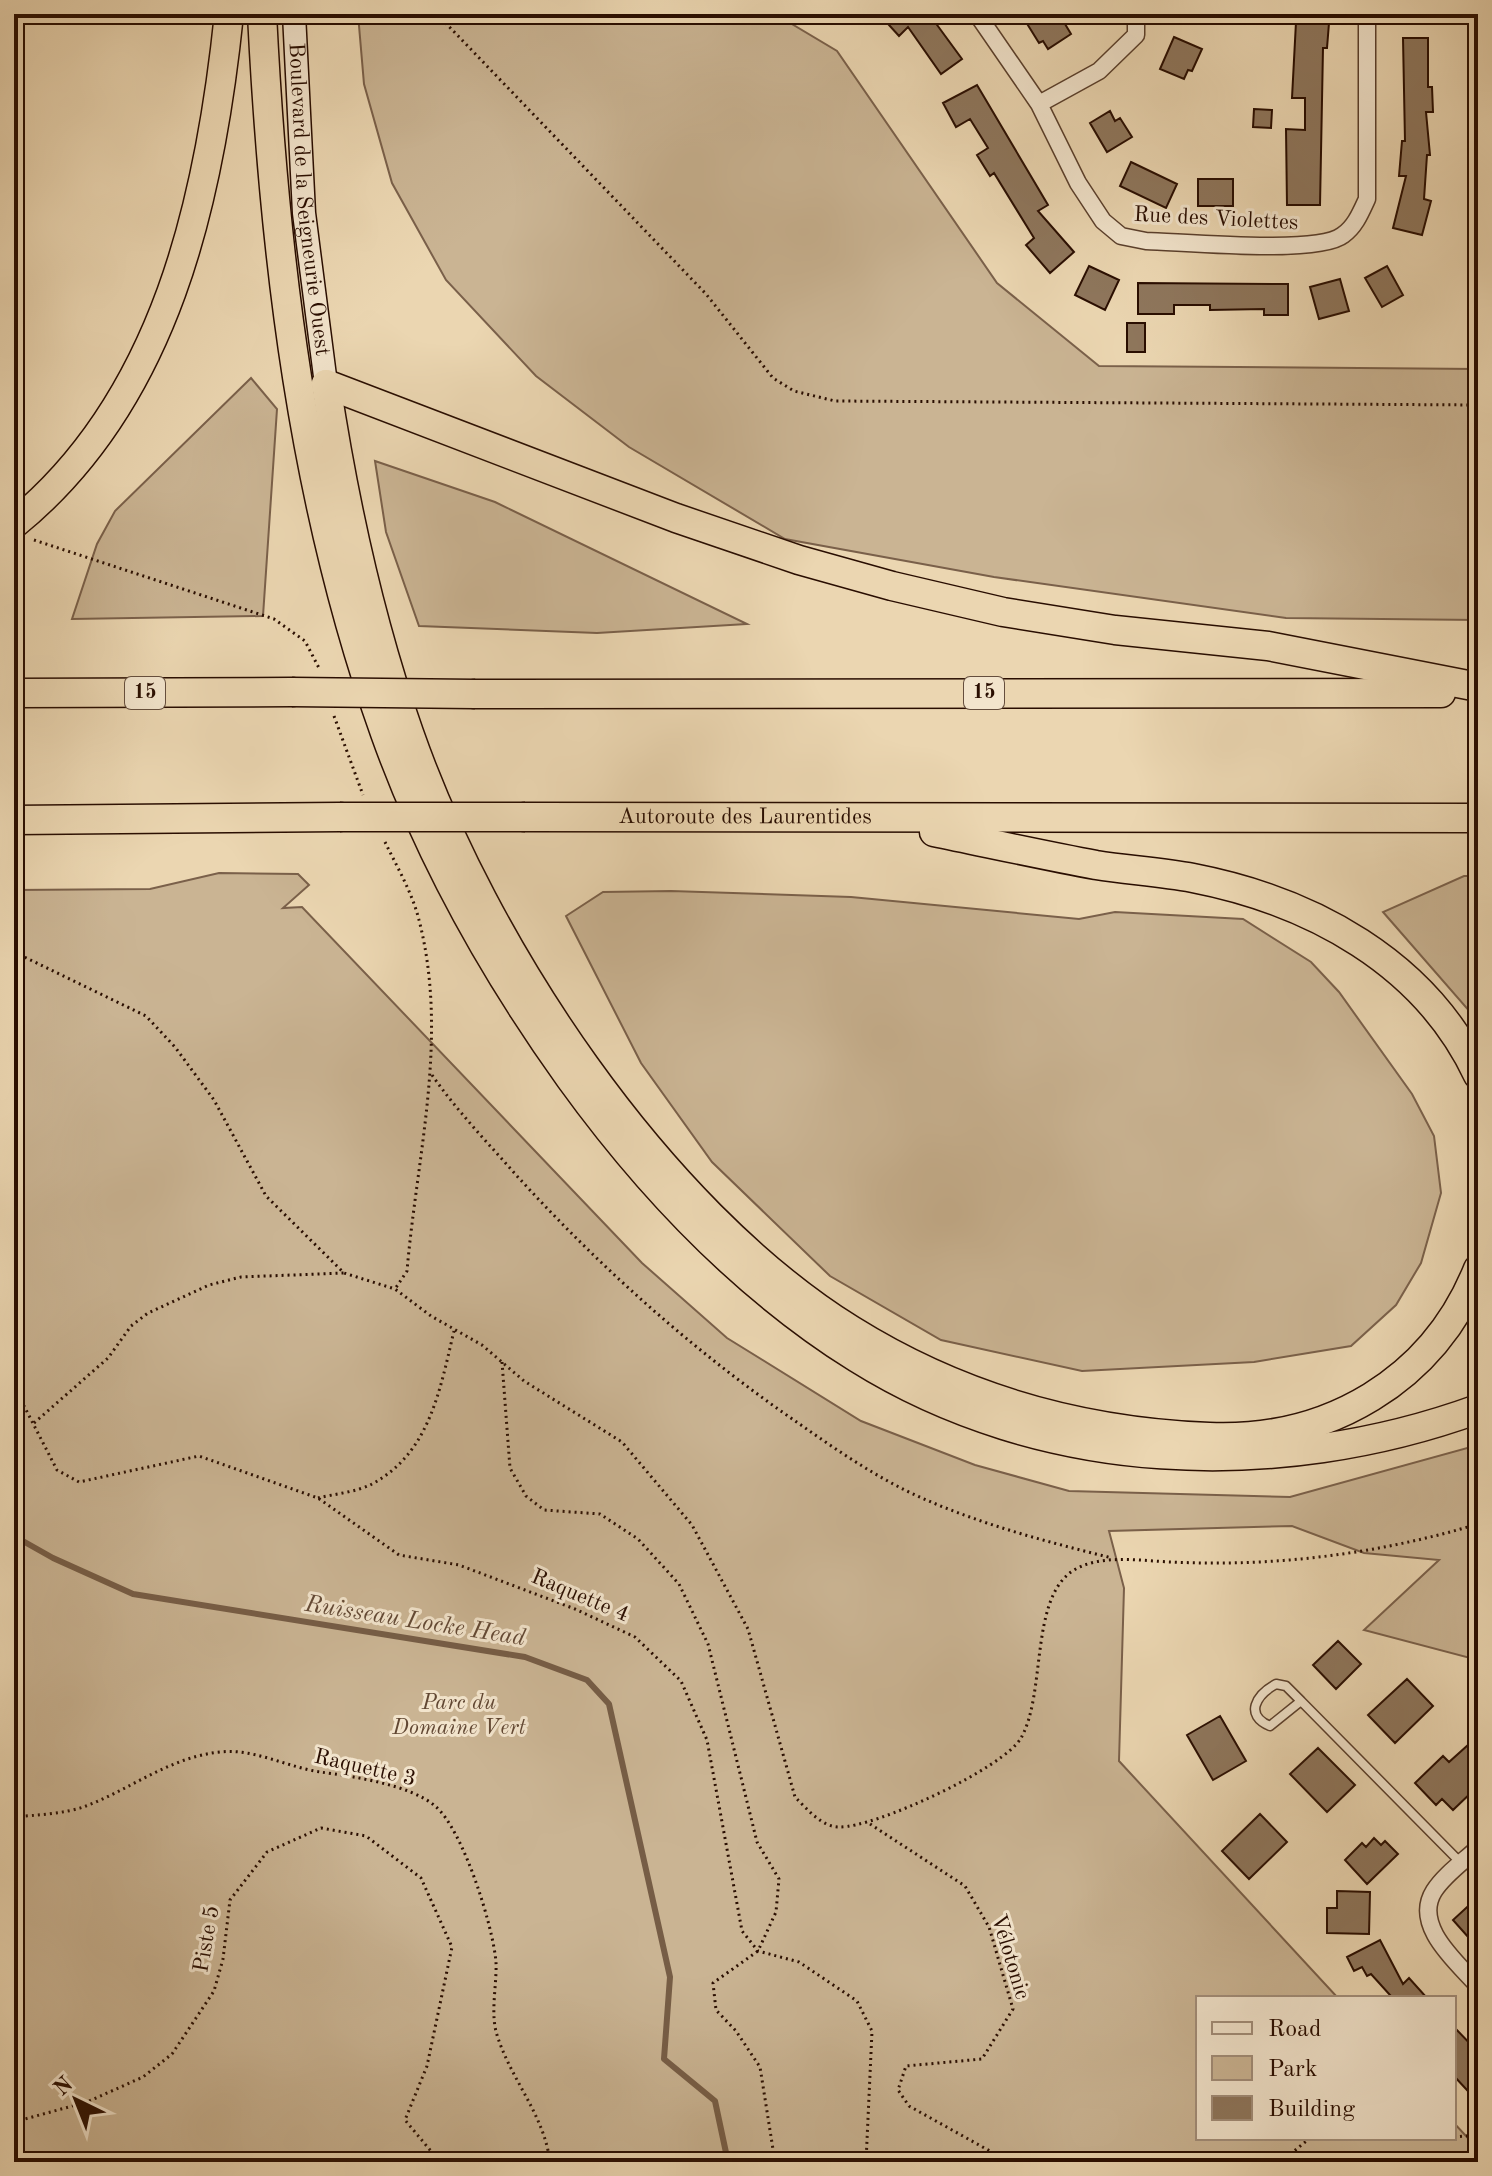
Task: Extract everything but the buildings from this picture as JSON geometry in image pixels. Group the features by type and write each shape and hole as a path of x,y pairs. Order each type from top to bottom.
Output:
{"highway":[{"path":"22,532 39,502 95,438 128,388 179,274 194,216 229,14"},
{"path":"262,14 277,211 306,418 334,561 381,719 435,851 490,955 582,1094 648,1174 749,1278 826,1338 915,1389 1029,1431 1139,1453 1243,1457 1370,1441 1478,1409"},
{"path":"326,384 712,531 905,589 1015,614 1115,630 1268,646 1478,690"},
{"path":"326,384 348,513 378,634 418,756 466,868 535,990 602,1087 679,1180 778,1278 875,1344 927,1371 1003,1402 1104,1427 1220,1438 1305,1427 1340,1415 1384,1391 1434,1343 1460,1306 1478,1269"},
{"name":"15","path":"14,693 1478,690"},
{"name":"Autoroute des Laurentides","path":"14,820 340,817 875,820 1478,818"},
{"path":"875,820 1097,865 1193,878 1255,894 1310,916 1367,947 1414,984 1444,1017 1478,1075"}],"main road":[{"name":"Boulevard de la Seigneurie Ouest","path":"294,14 306,239 326,384"}],"street":[{"name":"Rue des Violettes","path":"977,14 1039,104 1078,183 1103,221 1121,236 1146,241 1312,245 1342,237 1357,221 1367,199 1367,14"},
{"path":"1039,104 1099,71 1136,35 1136,14"},
{"path":"1478,1848 1432,1893 1430,1912 1433,1933 1478,1986"}],"lane":[{"path":"1301,1701 1270,1726 1259,1722 1254,1714 1256,1700 1276,1684 1286,1686 1301,1701 1461,1863"}],"path":[{"path":"437,14 706,294 755,360 773,378 794,391 835,401 1478,405"},
{"path":"22,532 274,619 305,641 322,677"},
{"path":"330,703 365,798"},
{"path":"384,839 416,909 428,963 431,1074 407,1271 395,1289"},
{"path":"14,952 146,1016 175,1047 214,1100 266,1196 344,1273"},
{"path":"431,1074 453,1105 577,1242 678,1334 745,1386 841,1453 911,1493 1022,1536 1115,1559 1217,1564 1347,1556 1478,1524"},
{"path":"34,1423 108,1358 131,1326 148,1313 209,1285 241,1277 344,1273 395,1289 482,1345 524,1381 622,1442 692,1525 748,1629 795,1797 815,1817 836,1828 870,1824 1002,1758 1020,1740 1029,1720 1050,1601 1059,1582 1074,1570 1115,1559"},
{"path":"318,1498 371,1485 406,1457 433,1419 455,1330"},
{"path":"502,1362 510,1468 526,1496 544,1510 600,1514 638,1539 679,1584 708,1644 757,1842 779,1879 776,1912 758,1951 713,1983 716,2010 760,2067 775,2162"},
{"name":"Raquette 4","path":"14,1399 22,1402 57,1470 79,1482 199,1456 318,1498 399,1555 459,1565 575,1609 635,1637 681,1681 707,1740 742,1931 758,1951"},
{"name":"Raquette 3","path":"14,1817 84,1807 164,1767 221,1752 259,1756 295,1768 350,1776 422,1797 438,1808 460,1842 478,1892 496,1960 495,2031 508,2064 535,2107 550,2162"},
{"name":"Vélotonic","path":"870,1824 965,1886 989,1927 1013,2009 1000,2035 982,2059 906,2066 898,2090 909,2106 997,2155 1002,2162"},
{"name":"Piste 5","path":"14,2122 87,2102 143,2077 172,2054 214,1991 223,1959 230,1900 267,1852 321,1828 366,1836 421,1878 452,1947 427,2066 405,2120 440,2162"},
{"path":"758,1951 799,1962 857,2001 872,2031 866,2162"},
{"path":"1456,2138 1478,2135"},
{"path":"1281,2162 1308,2140"}],"green space":[{"path":"358,14 775,14 837,51 997,283 1099,366 1478,369 1478,620 1286,618 994,577 785,539 629,447 536,376 446,280 392,183 364,84"},
{"path":"251,378 277,409 263,616 72,619 97,544 115,511"},
{"path":"375,461 495,502 747,624 597,633 419,626 386,532"},
{"name":"Parc du Domaine Vert","path":"219,873 298,874 309,885 283,908 302,907 642,1263 727,1338 861,1421 975,1465 1069,1491 1290,1497 1478,1445 1478,1651 1470,1658 1364,1630 1439,1560 1364,1553 1292,1526 1109,1531 1124,1588 1119,1761 1336,1996 1196,1996 1196,2140 1456,2140 1456,2125 1478,2149 1478,2162 14,2162 14,890 150,889"},
{"path":"1464,876 1478,876 1478,1021 1383,912"},
{"path":"603,892 851,897 1079,919 1115,912 1243,919 1311,962 1339,992 1412,1094 1434,1136 1441,1193 1421,1263 1396,1305 1351,1346 1254,1362 1082,1371 941,1340 830,1276 712,1162 641,1063 566,916"}],"waterway":[{"name":"Ruisseau Locke Head","path":"14,1536 53,1558 133,1594 525,1657 587,1680 609,1704 670,1977 664,2059 715,2101 728,2162"}]}
